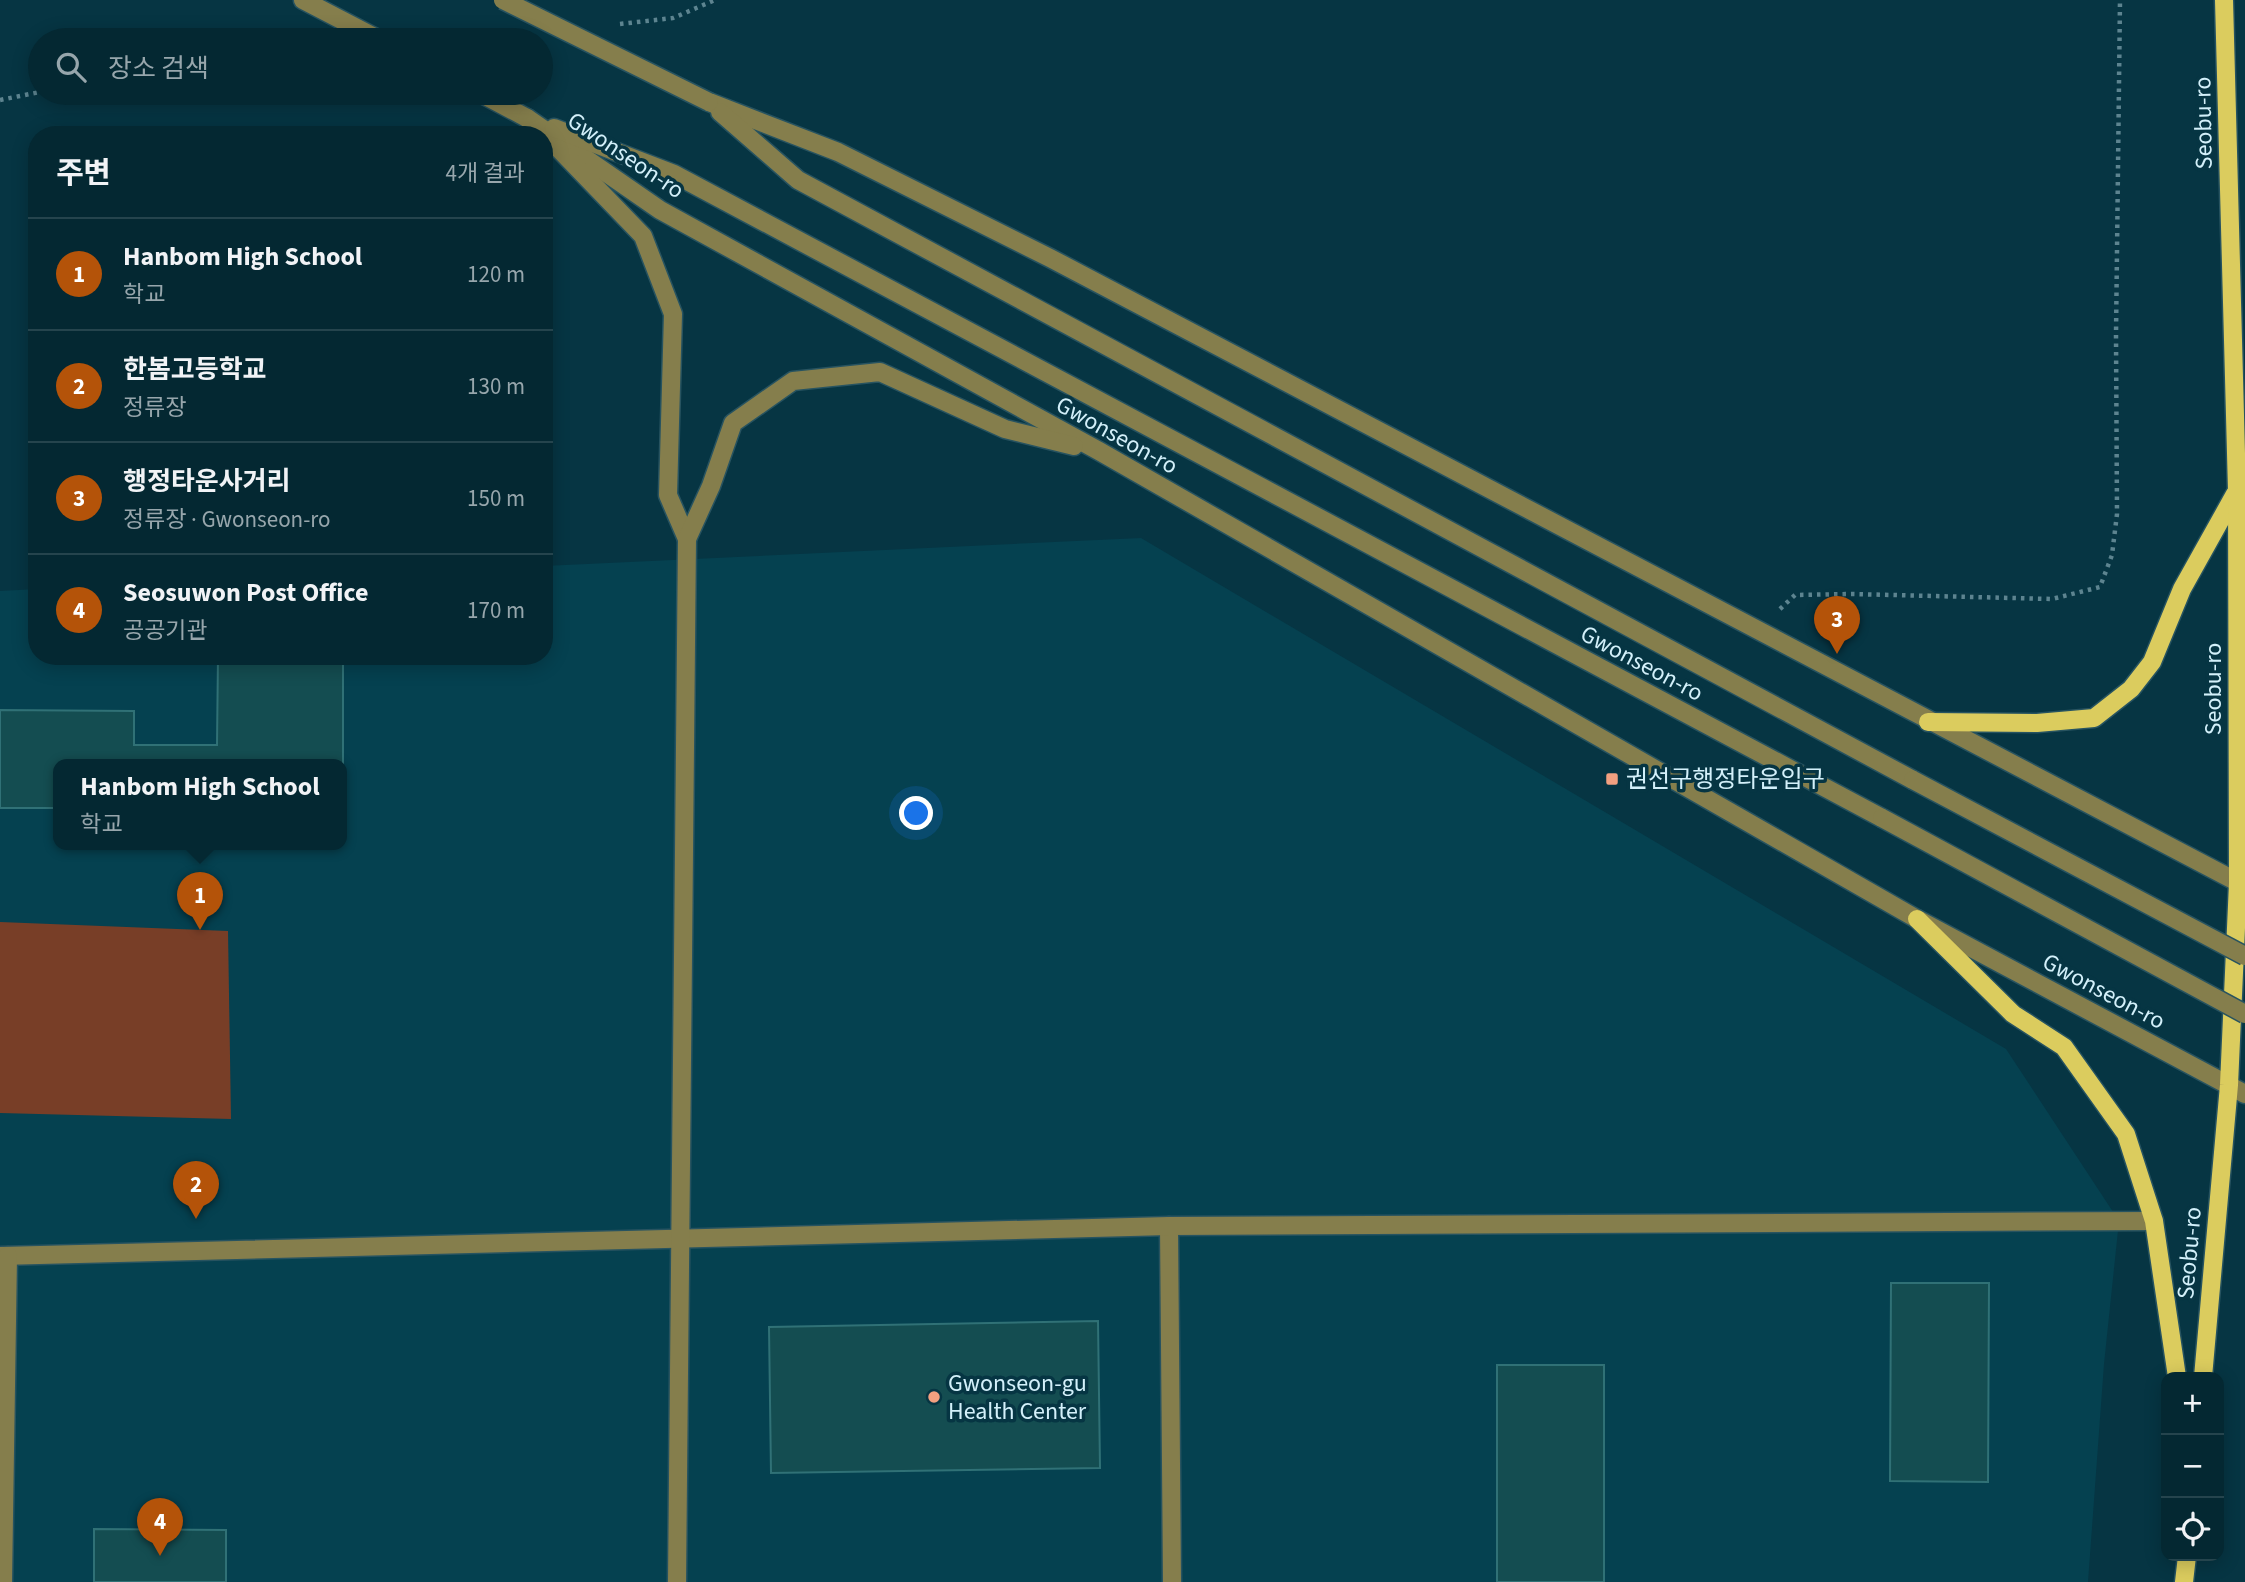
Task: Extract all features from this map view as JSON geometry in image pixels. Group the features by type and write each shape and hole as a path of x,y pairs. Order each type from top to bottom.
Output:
{"main road":[{"name":"Seobu-ro","path":"2203,1372 2229,1085 2242,885 2237,491 2224,0"},
{"path":"1928,722 2037,723 2094,718 2131,689 2152,662 2182,589 2237,491"},
{"path":"1917,919 2012,1014 2064,1047 2126,1134 2154,1222 2176,1372"},
{"path":"2184,1582 2186,1561"}],"street":[{"path":"303,0 357,28"},
{"path":"503,0 709,102 838,152 963,214 2242,885"},
{"name":"Gwonseon-ro","path":"709,102 798,180 2245,956"},
{"path":"503,105 527,118 535,126"},
{"name":"Gwonseon-ro","path":"527,118 539,126"},
{"name":"Gwonseon-ro","path":"527,118 548,126"},
{"name":"Gwonseon-ro","path":"553,128 674,174 2245,1014"},
{"name":"Gwonseon-ro","path":"553,136 660,210 1098,452 1917,919 2245,1094"},
{"path":"553,144 643,236 673,313 668,495 687,539"},
{"path":"677,1582 687,539 711,486 733,423 793,382 880,372 1005,429 1098,452"},
{"path":"3,1582 4,1256 1169,1226 2154,1222"},
{"path":"1169,1226 1172,1582"}],"path":[{"path":"1758,631 1795,595 2052,599 2100,587 2112,555 2118,514 2116,335 2120,0"},
{"path":"0,100 28,94"}],"shaded area":[{"path":"1141,538 2006,1049 2119,1221 2104,1364 2088,1582 0,1582 0,591 28,589 28,665 553,665 553,566"},
{"path":"0,922 228,931 231,1119 0,1113"}],"building":[{"path":"218,665 343,665 343,759 53,759 53,808 0,808 0,710 134,711 134,745 217,745"},
{"path":"1891,1283 1989,1283 1988,1482 1890,1481"},
{"name":"Gwonseon-gu Health Center","path":"1098,1321 1100,1468 771,1473 769,1327"},
{"path":"1497,1365 1604,1365 1604,1582 1497,1582"},
{"path":"94,1529 226,1530 226,1582 94,1582"}],"place":[{"name":"행정타운사거리","path":"1837,654"},
{"name":"권선구행정타운입구","path":"1612,779"},
{"name":"Hanbom High School","path":"200,930"},
{"name":"한봄고등학교","path":"196,1219"},
{"name":"Gwonseon-gu Health Center","path":"934,1397"},
{"name":"Seosuwon Post Office","path":"160,1556"}]}
